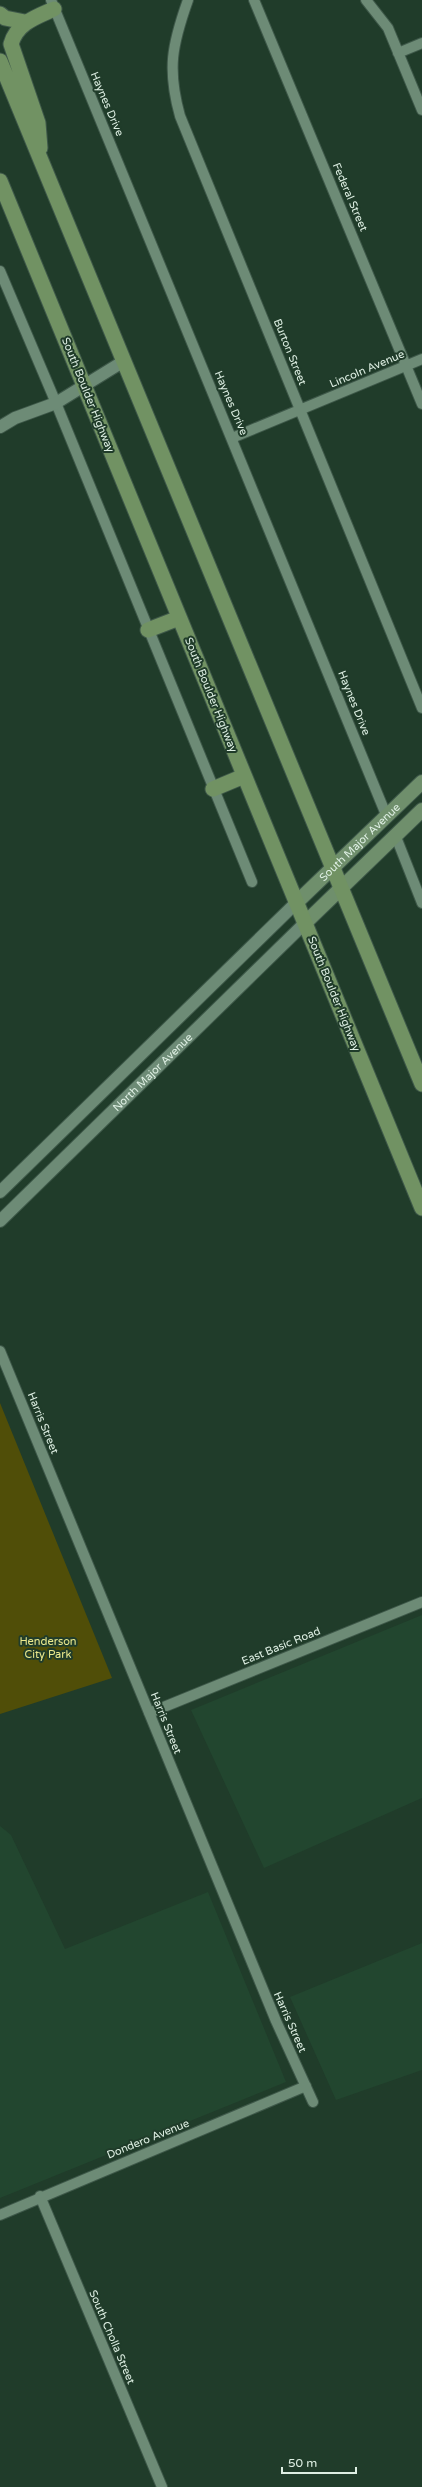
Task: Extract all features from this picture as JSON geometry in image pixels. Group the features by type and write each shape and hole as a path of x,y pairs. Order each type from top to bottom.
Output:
{"main road":[{"path":"40,158 38,123 11,44 13,36 25,22 52,4"},
{"path":"0,14 15,21 25,22"},
{"path":"0,61 422,1084"},
{"name":"South Boulder Highway","path":"0,181 422,1208"},
{"path":"148,630 180,618"},
{"path":"213,789 244,776"},
{"name":"South Major Avenue","path":"296,903 332,866 388,816 422,782"},
{"name":"South Major Avenue","path":"305,923 422,810"}],"street":[{"name":"Burton Street","path":"188,0 177,31 171,71 172,87 180,116 422,708"},
{"name":"Federal Street","path":"254,0 422,404"},
{"path":"366,0 388,28 422,110"},
{"name":"Haynes Drive","path":"52,4 388,816"},
{"path":"398,53 422,43"},
{"path":"410,82 422,84"},
{"path":"0,271 56,402 252,882"},
{"name":"Lincoln Avenue","path":"232,438 422,359"},
{"path":"0,427 15,418 56,402 124,361"},
{"path":"396,836 422,903"},
{"name":"North Major Avenue","path":"0,1192 296,903"},
{"name":"North Major Avenue","path":"0,1221 305,923"},
{"path":"107,1088 120,1103"},
{"path":"21,1172 35,1187"},
{"name":"Harris Street","path":"0,1351 276,2021 313,2102"},
{"name":"East Basic Road","path":"149,1713 422,1602"},
{"name":"Dondero Avenue","path":"0,2215 40,2196 306,2086"},
{"name":"South Cholla Street","path":"40,2196 162,2487"}],"shaded area":[{"path":"422,1615 422,1798 264,1868 191,1710"},
{"path":"0,1826 11,1835 65,1949 208,1892 286,2082 0,2198"},
{"path":"422,1943 422,2070 336,2100 290,1997"}],"green space":[{"name":"Henderson City Park","path":"0,1403 112,1678 0,1714"}]}
